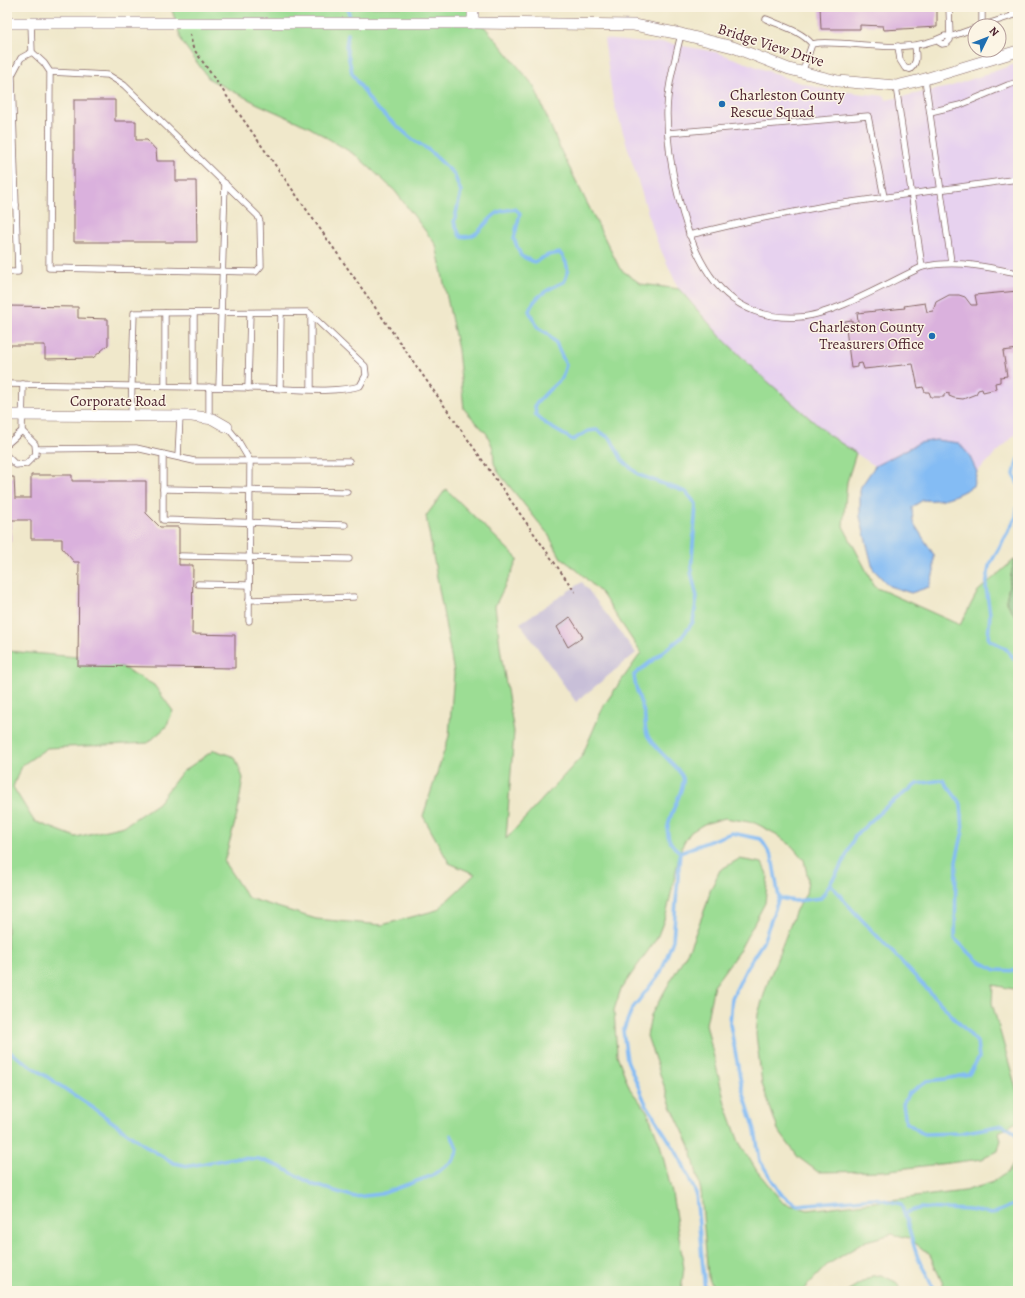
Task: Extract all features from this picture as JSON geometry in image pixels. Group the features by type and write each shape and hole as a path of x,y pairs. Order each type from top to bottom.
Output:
{"street":[{"path":"473,7 473,23"},
{"name":"Bridge View Drive","path":"7,23 473,23 634,25 732,46 789,70 838,81 896,86 925,80 1018,51"},
{"name":"Corporate Road","path":"7,415 180,416 209,419 227,426"}],"lane":[{"path":"949,7 950,37"},
{"path":"982,7 982,18"},
{"path":"1012,7 1016,15"},
{"path":"766,19 807,38 812,44"},
{"path":"31,23 32,52 44,63 50,72 49,268 256,272 261,266 260,222 258,216 225,183 124,85 108,75 50,72"},
{"path":"812,44 824,42 915,46 937,41 945,36 950,37 967,31"},
{"path":"681,34 671,78 667,114 669,159 685,228 702,263 720,289 737,303 754,312 775,317 800,317 823,313 922,267 952,262 1018,273"},
{"path":"802,73 812,44"},
{"path":"898,46 901,64 910,69"},
{"path":"911,82 910,69 916,60 915,46"},
{"path":"7,272 18,272 10,75 21,58 32,52"},
{"path":"925,80 952,262"},
{"path":"930,112 960,105 1008,84 1018,82"},
{"path":"896,86 922,267"},
{"path":"668,134 868,116 884,197"},
{"path":"689,235 753,220 911,192 941,190 1018,179"},
{"path":"219,387 225,183"},
{"path":"7,205 16,205"},
{"path":"280,388 281,312"},
{"path":"7,384 133,386 164,386 248,388 280,388 348,390 360,386 366,375 365,366 308,312 134,313 133,386 131,416"},
{"path":"164,386 165,313"},
{"path":"194,313 194,387"},
{"path":"248,388 250,313"},
{"path":"311,389 312,315"},
{"path":"7,444 22,432 23,384"},
{"path":"209,387 209,419"},
{"path":"178,457 180,416"},
{"path":"227,426 237,438 250,461 249,621"},
{"path":"7,456 16,464 26,464 36,454 35,444 22,432"},
{"path":"36,449 136,448 194,461 349,462"},
{"path":"163,454 163,520 345,524"},
{"path":"163,489 347,492"},
{"path":"181,556 349,559"},
{"path":"198,584 249,584"},
{"path":"249,600 354,597"}],"path":[{"path":"190,23 190,35 193,48 575,592"}],"shaded area":[{"path":"604,39 644,43 667,43 716,52 798,82 828,90 885,96 886,100 949,87 1018,63 1018,432 977,472 969,455 919,443 875,466 830,436 757,372 721,337 679,290 656,239 613,100"},
{"path":"582,582 636,653 576,702 520,623"}],"green space":[{"path":"171,7 467,7 534,86 561,151 620,269 641,284 679,289 721,337 757,372 830,436 856,453 847,482 843,526 875,587 960,625 978,591 1014,560 1006,601 1018,621 1018,990 993,985 992,1003 1018,1095 1018,1121 999,1132 1001,1140 998,1151 982,1159 882,1171 818,1172 798,1157 778,1130 762,1084 756,1034 758,1014 768,982 796,910 806,894 808,879 804,860 792,846 776,834 755,823 725,818 704,824 691,832 684,842 680,852 667,912 657,938 621,989 614,1010 617,1055 630,1089 647,1111 660,1144 672,1193 684,1268 681,1291 7,1291 7,651 102,659 122,667 154,685 173,711 166,727 148,743 47,748 21,766 13,787 34,821 76,837 124,826 158,803 182,772 214,750 235,757 243,778 237,815 224,862 248,898 316,919 382,925 437,910 475,874 449,863 423,816 449,736 454,673 426,516 446,489 518,559 495,606 501,654 514,732 506,839 582,756 604,705 641,653 602,594 578,571 561,558 548,534 498,472 494,463 493,448 487,434 464,409 458,350 436,245 395,191 357,156 309,127 258,104 209,79 182,42"},
{"path":"1014,560 1018,561 1018,621 1006,601"},
{"path":"739,859 762,863 768,876 765,903 739,951 714,985 706,1024 725,1103 739,1142 757,1171 783,1203 808,1210 964,1191 991,1183 1008,1172 1018,1155 1018,1291 946,1291 930,1255 909,1238 892,1234 866,1241 827,1265 802,1291 715,1291 708,1277 701,1191 690,1146 671,1106 647,1036 651,1015 690,947 706,906 710,891 720,870"},
{"path":"881,1275 896,1282 901,1291 847,1291 872,1276"}],"water":[{"path":"936,440 959,443 969,455 977,472 973,486 967,490 943,499 923,500 912,507 913,522 934,555 934,572 929,587 911,593 889,586 873,569 860,517 860,488 875,466 919,443"}],"building":[{"path":"820,7 937,7 937,27 884,30 883,26 860,25 860,29 821,29"},
{"path":"74,100 115,100 115,121 136,121 136,140 147,140 156,150 157,161 176,161 176,181 196,181 197,242 74,242"},
{"name":"Charleston County Treasurers Office","path":"1018,291 1018,349 1003,351 1007,376 1000,377 1000,382 995,383 996,389 983,392 982,389 978,390 976,394 963,399 949,396 949,393 944,394 944,397 931,397 929,392 925,392 923,387 918,388 913,364 864,369 862,363 857,364 857,367 851,368 845,321 852,320 852,323 858,322 857,313 905,308 904,306 925,303 927,312 933,311 936,302 949,295 959,295 965,297 971,305 977,305 975,295"},
{"path":"7,306 78,307 78,318 108,319 108,345 93,358 45,359 45,345 7,345"},
{"path":"31,475 72,475 72,481 146,481 146,513 160,527 179,527 179,565 193,565 192,634 235,635 235,668 78,666 79,562 74,562 62,548 62,539 31,539 31,520 11,520 11,542 7,542 7,477 14,477 15,498 31,498"},
{"path":"570,617 583,637 568,647 557,627"}],"waterway":[{"path":"348,7 350,22"},
{"path":"348,34 346,46 352,73 373,105 412,139 430,151 454,174 461,192 454,222 460,236 467,237 477,233 499,212 515,209 520,213 514,239 521,256 534,262 548,255 560,253 565,260 567,274 564,282 548,290 539,297 531,306 529,311 538,328 547,333 556,343 566,365 562,378 535,405 536,416 549,426 573,440 588,431 597,430 611,439 622,460 639,475 686,492 696,504 691,572 697,597 693,622 681,638 634,675 645,715 647,734 654,745 677,769 683,778 682,786 668,823 667,831 673,845 680,852"},
{"path":"1018,459 1014,474 1018,484"},
{"path":"1018,504 1016,517 989,566 986,588 990,614 988,639 1005,648 1018,663"},
{"path":"705,1291 696,1193 680,1158 645,1102 627,1060 623,1031 632,1009 661,972 673,940 680,852 732,833 761,839 772,857 779,898 795,901 821,898 843,863 855,836 888,805 917,784 943,780 961,804 963,831 956,861 955,939 977,960 996,970 1018,971"},
{"path":"830,883 847,904 977,1042 979,1058 969,1074 927,1081 908,1094 903,1104 906,1122 923,1134 961,1133 1003,1125 1016,1133 1018,1137"},
{"path":"779,898 763,942 747,967 732,998 730,1024 742,1088 755,1130 760,1161 781,1194 797,1205 874,1198 901,1204 918,1258 931,1282 934,1291"},
{"path":"7,1050 89,1105 150,1149 174,1163 189,1166 234,1158 259,1159 281,1167 314,1185 355,1197 381,1194 431,1176 453,1161 458,1149 451,1135"},
{"path":"905,1213 920,1208 969,1210 992,1214 1018,1203"}],"place":[{"name":"Charleston County Rescue Squad","path":"722,104"},
{"name":"Charleston County Treasurers Office","path":"932,336"}]}
